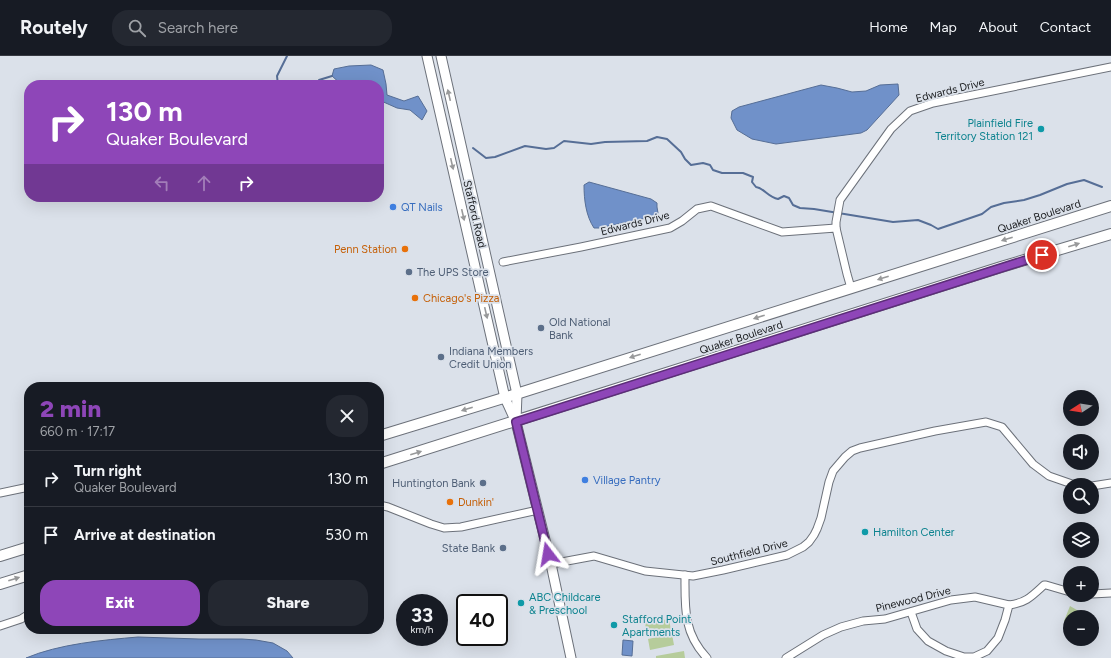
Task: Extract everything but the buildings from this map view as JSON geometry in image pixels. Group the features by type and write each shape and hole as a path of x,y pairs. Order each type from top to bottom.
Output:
{"main road":[{"name":"Stafford Road","path":"427,56 505,398 516,422 571,655"},
{"name":"Stafford Road","path":"440,56 517,394 516,422"},
{"name":"Quaker Boulevard","path":"384,434 505,398 1111,206"},
{"name":"Quaker Boulevard","path":"384,462 1111,234"},
{"path":"0,556 24,549"},
{"path":"0,584 24,576"}],"street":[{"name":"Edwards Drive","path":"851,288 836,225 840,200 891,129 910,111 933,103 1111,67"},
{"name":"Edwards Drive","path":"503,262 670,228 697,210 711,206 782,232 836,225"},
{"name":"Southfield Drive","path":"550,564 594,556 645,571 693,576 787,555 803,547 809,542 817,529 821,518 833,471 844,457 852,450 935,431 986,422 1002,427 1033,464 1049,476 1063,481"},
{"path":"1099,485 1111,483"},
{"path":"0,493 24,488"},
{"path":"384,507 444,528 461,527 538,510"},
{"path":"685,575 685,608 688,626 694,641 707,658"},
{"name":"Pinewood Drive","path":"786,658 841,627 863,621 885,619 951,600 965,598 975,597 1009,605 1029,599 1046,585 1063,590"},
{"path":"1099,594 1111,593"},
{"path":"911,612 917,629 928,641 946,651 964,657 974,657 987,651 998,638 1009,605"},
{"path":"0,626 24,617"}],"green space":[{"path":"1070,606 1077,610 1068,610"},
{"path":"669,619 671,630 647,635 645,623"},
{"path":"672,634 674,645 650,650 648,639"},
{"path":"684,651 685,658 656,658 656,656"}],"water":[{"path":"371,65 383,70 387,95 404,101 418,96 427,111 422,120 410,110 397,108 384,102 384,80 336,80 332,76 334,69 349,66"},
{"path":"898,84 899,95 867,130 861,133 776,144 752,139 737,130 731,118 732,111 739,107 821,85 852,92 866,91 880,85"},
{"path":"589,182 651,199 657,203 658,213 656,216 594,228 587,213 584,196 584,185"},
{"path":"138,637 256,640 273,643 287,651 293,658 26,658 52,649 67,646 96,641"},
{"path":"623,640 633,641 632,656 622,655"}],"waterway":[{"path":"277,80 277,76 287,56"},
{"path":"319,80 332,76"},
{"path":"473,148 486,158 495,157 525,146 546,149 554,148 564,141 591,144 605,142 647,141 657,137 667,139 681,152 691,165 703,163 710,165 713,170 722,173 743,173 753,177 752,182 756,187 769,195 778,199 784,196 789,198 793,205 800,208 893,222 918,220 938,229 982,214 991,207 1004,203 1024,200 1067,184 1084,180 1102,187"}],"place":[{"name":"Plainfield Fire Territory Station 121","path":"1041,129"},
{"name":"QT Nails","path":"393,207"},
{"name":"Penn Station","path":"405,249"},
{"name":"The UPS Store","path":"409,272"},
{"name":"Chicago's Pizza","path":"415,298"},
{"name":"Old National Bank","path":"541,328"},
{"name":"Indiana Members Credit Union","path":"441,357"},
{"name":"Village Pantry","path":"585,480"},
{"name":"Huntington Bank","path":"483,483"},
{"name":"Dunkin'","path":"450,502"},
{"name":"Hamilton Center","path":"865,532"},
{"name":"State Bank","path":"503,548"},
{"name":"ABC Childcare & Preschool","path":"521,603"},
{"name":"Stafford Point Apartments","path":"614,625"}],"route":[{"path":"548,554 516,422 1042,255"}]}
